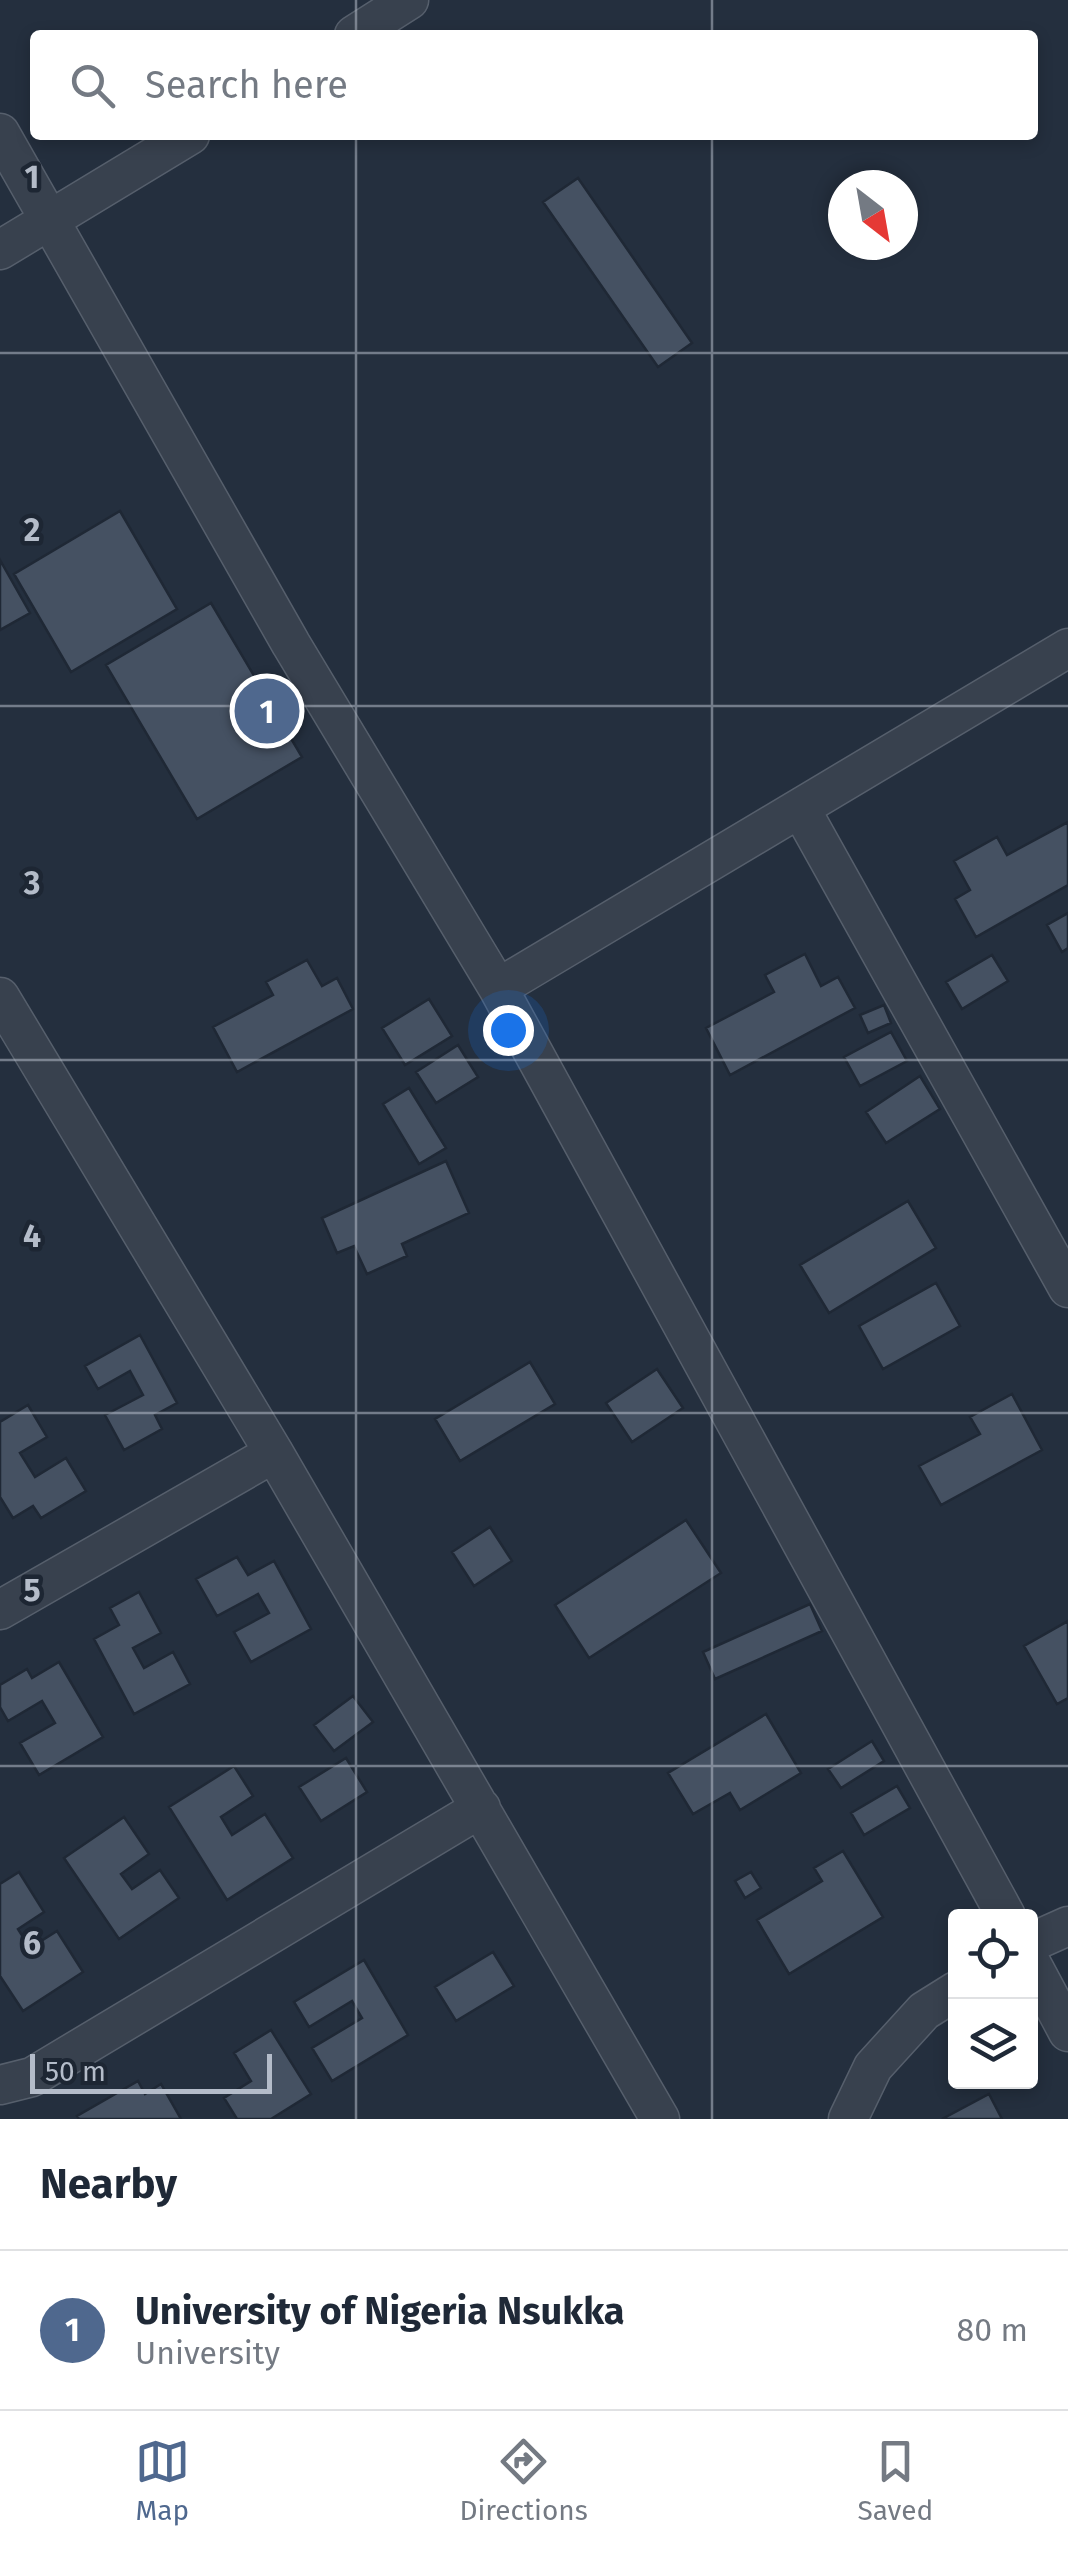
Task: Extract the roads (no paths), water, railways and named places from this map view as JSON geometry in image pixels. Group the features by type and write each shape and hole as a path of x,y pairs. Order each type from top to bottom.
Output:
{"street":[{"path":"362,30 409,0"},
{"path":"0,133 291,644 498,988 1002,1909"},
{"path":"0,250 182,140"},
{"path":"498,988 1068,648"},
{"path":"800,808 1068,1288"},
{"path":"4,1012 274,1453 660,2119"},
{"path":"0,1610 274,1453"},
{"path":"0,2085 32,2077 481,1808"},
{"path":"1038,1939 1068,1926"},
{"path":"1038,1976 1068,2032"},
{"path":"848,2119 872,2067 924,2011 948,1996"}],"place":[{"name":"University of Nigeria Nsukka","path":"267,711"}]}
